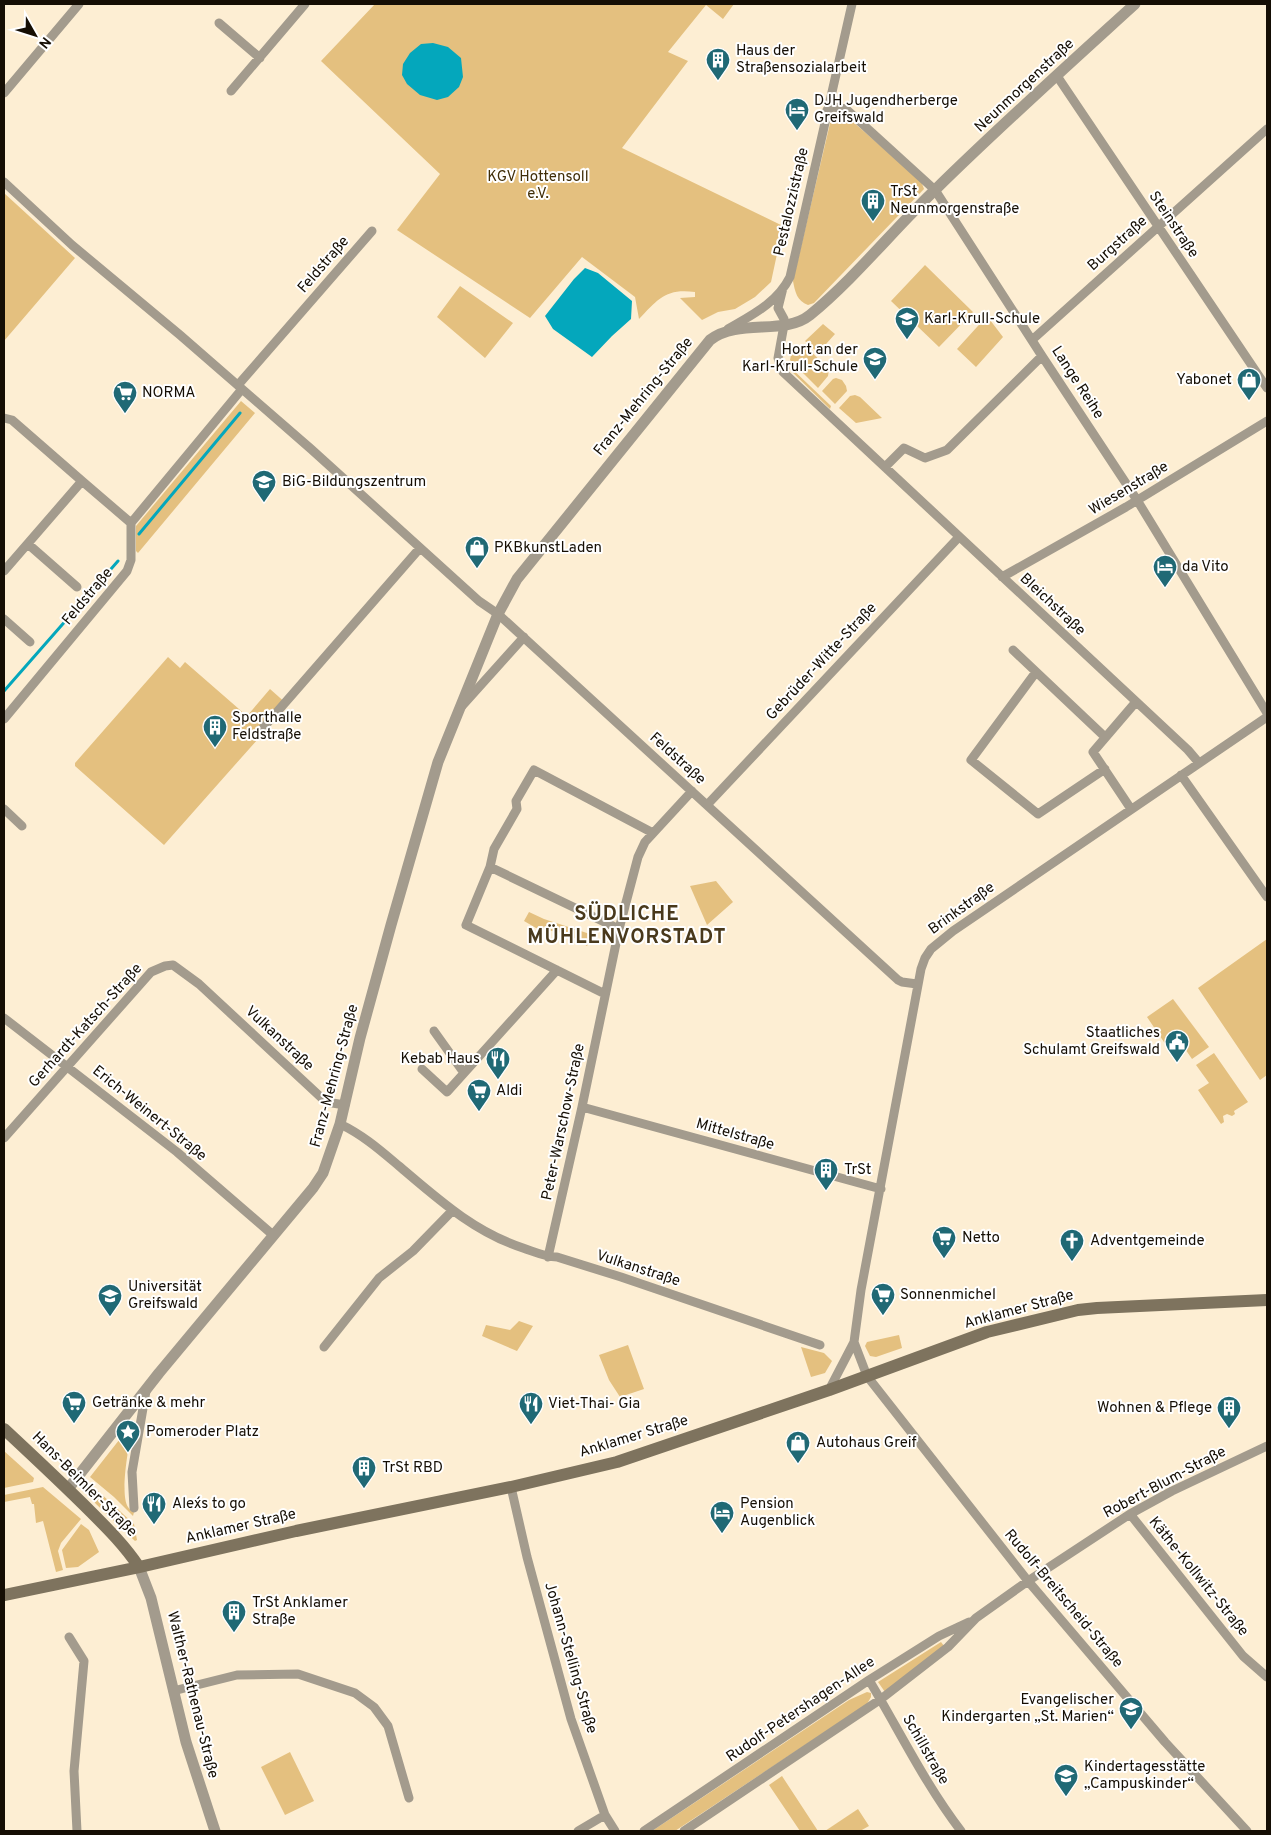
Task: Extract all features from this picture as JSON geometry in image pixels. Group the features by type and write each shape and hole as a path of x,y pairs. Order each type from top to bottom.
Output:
{"main road":[{"name":"Anklamer Straße","path":"4,1595 139,1567 296,1530 511,1487 617,1462 828,1390 987,1332 1078,1310 1160,1304 1267,1300"},
{"name":"Hans-Beimler-Straße","path":"4,1429 68,1489 127,1550 139,1567"}],"street":[{"path":"4,94 79,4"},
{"path":"231,91 305,4"},
{"name":"Pestalozzistraße","path":"722,332 768,304 783,288 790,277 852,4"},
{"name":"Neunmorgenstraße","path":"935,190 1135,4"},
{"path":"219,23 260,58"},
{"name":"Steinstraße","path":"1057,76 1267,388"},
{"name":"Lange Reihe","path":"827,110 833,106 846,109 935,190 1137,500 1267,715"},
{"name":"Burgstraße","path":"1032,340 1267,128"},
{"name":"Feldstraße","path":"4,182 72,245 240,387 478,601 498,614 524,637 898,980 917,984"},
{"path":"722,332 796,323 810,315 935,190"},
{"name":"Feldstraße","path":"4,719 127,571 131,560 131,523 240,387 372,231"},
{"name":"Pestalozzistraße","path":"783,288 778,308 784,319 784,325"},
{"name":"Bleichstraße","path":"784,325 778,358 783,372 958,538 1188,750 1199,763"},
{"name":"Franz-Mehring-Straße","path":"68,1489 313,1188 323,1173 340,1124 360,1038 438,762 498,614 517,579 702,349 710,340 722,332"},
{"path":"885,467 904,448 925,458 947,450 1042,356"},
{"path":"4,418 12,420 131,523"},
{"name":"Wiesenstraße","path":"1002,577 1137,500 1267,421"},
{"path":"4,571 82,481"},
{"name":"Gebrüder-Witte-Straße","path":"707,805 958,538"},
{"path":"28,544 77,587"},
{"path":"256,736 420,548"},
{"path":"4,619 30,642"},
{"name":"Franz-Mehring-Straße","path":"457,712 524,637"},
{"path":"1013,650 1105,737"},
{"path":"1036,672 971,760 1038,814 1105,769"},
{"path":"1132,809 1093,752 1135,703"},
{"name":"Brinkstraße","path":"828,1390 854,1342 861,1290 917,984 925,958 941,940 1267,715"},
{"path":"605,994 466,925 490,867 494,849 516,809 516,801 534,770 653,833"},
{"path":"1181,775 1267,896"},
{"name":"Peter-Warschow-Straße","path":"548,1256 582,1107 618,929 640,849 692,791"},
{"path":"4,809 22,826"},
{"path":"490,867 618,929"},
{"name":"Gerhardt-Katsch-Straße","path":"4,1138 151,972 173,965 199,984"},
{"path":"422,1069 447,1092 557,970"},
{"name":"Vulkanstraße","path":"199,984 326,1102 345,1105"},
{"name":"Erich-Weinert-Straße","path":"4,1018 177,1152 274,1236"},
{"path":"434,1031 464,1074"},
{"name":"Mittelstraße","path":"582,1107 881,1189"},
{"name":"Vulkanstraße","path":"340,1124 363,1136 452,1211 482,1230 508,1243 621,1277 820,1345"},
{"path":"324,1347 379,1278 413,1251 452,1211"},
{"name":"Brinkstraße","path":"854,1342 867,1376"},
{"name":"Rudolf-Breitscheid-Straße","path":"867,1376 1028,1581 1165,1742 1247,1831"},
{"path":"134,1508 132,1472 146,1391"},
{"name":"Robert-Blum-Straße","path":"1028,1581 1130,1514 1267,1446"},
{"name":"Johann-Stelling-Straße","path":"511,1487 527,1557 571,1719 605,1815 615,1831"},
{"name":"Käthe-Kollwitz-Straße","path":"1130,1514 1243,1656 1267,1677"},
{"name":"Walther-Rathenau-Straße","path":"139,1567 151,1598 186,1742 215,1831"},
{"name":"Rudolf-Petershagen-Allee","path":"644,1831 869,1680 939,1636 976,1618 1028,1581"},
{"name":"Rudolf-Petershagen-Allee","path":"684,1831 881,1699 948,1647 976,1618"},
{"path":"69,1638 84,1661 74,1771 77,1831"},
{"path":"173,1691 237,1675 298,1674 355,1693 374,1707 388,1726 409,1798"},
{"name":"Schillstraße","path":"869,1680 945,1810 961,1831"},
{"path":"578,1831 605,1815"}],"green space":[{"name":"KGV Hottensoll e.V.","path":"375,4 734,4 723,19 706,5 668,52 688,61 622,148 783,226 771,282 755,297 735,309 718,312 702,320 680,298 695,297 695,292 685,291 663,296 639,319 635,297 582,257 530,318 397,230 440,174 321,61"},
{"path":"832,115 845,115 921,181 924,189 814,303 808,305 799,299 793,281"},
{"path":"4,193 75,258 4,341"},
{"path":"925,265 973,312 939,347 891,301"},
{"path":"460,286 513,323 485,358 437,317"},
{"path":"987,316 1003,337 976,367 957,349"},
{"path":"823,324 835,334 818,353 805,341"},
{"path":"803,344 829,369 828,376 818,388 790,360 791,355"},
{"path":"785,365 788,365 831,406 830,409"},
{"path":"836,378 842,380 847,391 835,404 822,391"},
{"path":"850,396 860,397 882,418 856,423 839,408"},
{"path":"241,401 255,413 138,553 136,551 136,526"},
{"path":"168,657 180,668 185,662 247,716 270,689 288,705 164,845 75,766 75,763"},
{"path":"716,881 733,902 707,925 690,886"},
{"path":"529,912 544,919 593,935 587,946 568,934 536,928 524,921"},
{"path":"1267,939 1267,1075 1260,1080 1198,988"},
{"path":"1173,999 1209,1047 1192,1059 1179,1040 1168,1048 1147,1017"},
{"path":"1214,1053 1248,1102 1234,1111 1235,1114 1232,1116 1227,1114 1223,1116 1224,1122 1221,1124 1198,1090 1209,1083 1196,1065"},
{"path":"519,1321 533,1326 517,1351 482,1336 486,1325 510,1330"},
{"path":"899,1335 902,1348 876,1357 870,1356 865,1346 867,1342"},
{"path":"628,1345 644,1389 620,1397 609,1380 599,1355"},
{"path":"801,1347 824,1353 832,1361 825,1373 811,1377"},
{"path":"127,1433 131,1435 125,1472 125,1493 128,1507 134,1512 133,1516 90,1477 123,1435"},
{"path":"4,1451 34,1478 33,1482 4,1488"},
{"path":"87,1486 98,1491 134,1524 137,1540 135,1541 96,1504 90,1497"},
{"path":"43,1487 81,1519 61,1543 58,1551 63,1570 56,1572 43,1521 36,1523 34,1504 32,1504 30,1497 4,1502 4,1495"},
{"path":"81,1524 89,1530 99,1552 78,1567 66,1568 62,1550"},
{"path":"941,1642 944,1646 885,1692 878,1682"},
{"path":"867,1692 871,1693 871,1697 867,1704 675,1831 652,1831 849,1700"},
{"path":"290,1752 314,1801 285,1815 261,1767"},
{"path":"782,1776 818,1831 800,1831 769,1785"},
{"path":"858,1809 869,1826 860,1831 825,1831"}],"water":[{"path":"433,43 448,47 461,58 463,77 459,87 448,97 437,100 420,95 407,84 402,75 403,64 410,53 421,44"},
{"path":"585,268 598,273 632,301 631,319 592,357 553,329 545,316"}],"waterway":[{"path":"139,534 240,413"},
{"path":"4,691 118,561"}],"place":[{"name":"Haus der Straßensozialarbeit","path":"718,81"},
{"name":"DJH Jugendherberge Greifswald","path":"797,131"},
{"name":"TrSt Neunmorgenstraße","path":"873,222"},
{"name":"Karl-Krull-Schule","path":"907,340"},
{"name":"Hort an der Karl-Krull-Schule","path":"875,380"},
{"name":"Yabonet","path":"1249,401"},
{"name":"NORMA","path":"125,414"},
{"name":"BiG-Bildungszentrum","path":"264,503"},
{"name":"PKBkunstLaden","path":"477,569"},
{"name":"da Vito","path":"1165,588"},
{"name":"Sporthalle Feldstraße","path":"215,748"},
{"name":"Staatliches Schulamt Greifswald","path":"1177,1063"},
{"name":"Kebab Haus","path":"498,1080"},
{"name":"Aldi","path":"479,1112"},
{"name":"TrSt","path":"826,1191"},
{"name":"Netto","path":"944,1259"},
{"name":"Adventgemeinde","path":"1072,1262"},
{"name":"Sonnenmichel","path":"883,1316"},
{"name":"Universität Greifswald","path":"110,1317"},
{"name":"Getränke & mehr","path":"74,1424"},
{"name":"Viet-Thai- Gia","path":"531,1425"},
{"name":"Wohnen & Pflege","path":"1229,1429"},
{"name":"Pomeroder Platz","path":"128,1453"},
{"name":"Autohaus Greif","path":"798,1464"},
{"name":"TrSt RBD","path":"364,1489"},
{"name":"Alex´s to go","path":"154,1525"},
{"name":"Pension Augenblick","path":"722,1534"},
{"name":"TrSt Anklamer Straße","path":"234,1633"},
{"name":"Evangelischer Kindergarten „St. Marien“","path":"1131,1730"},
{"name":"Kindertagesstätte „Campuskinder“","path":"1066,1797"}],"district":[{"name":"SÜDLICHE MÜHLENVORSTADT","path":"627,926"}]}
